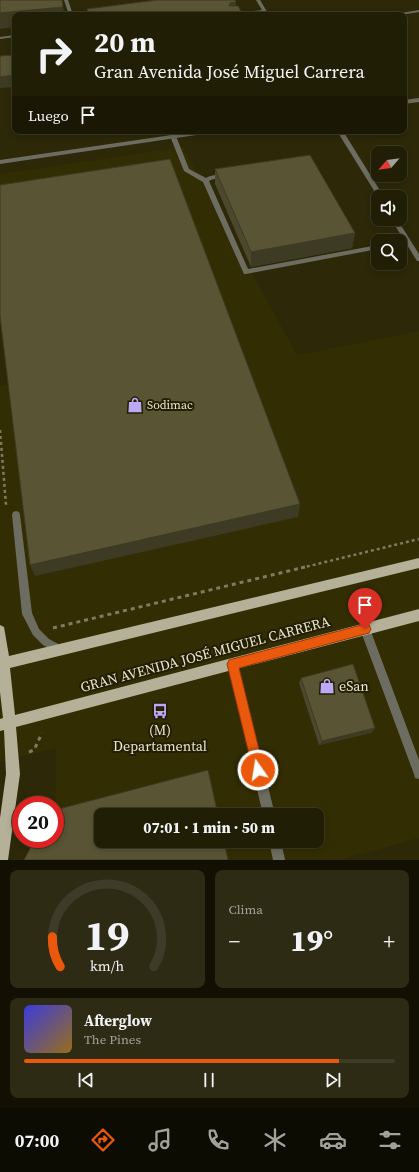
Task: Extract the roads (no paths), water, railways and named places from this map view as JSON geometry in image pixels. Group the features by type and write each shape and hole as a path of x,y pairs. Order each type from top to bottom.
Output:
{"main road":[{"path":"1,664 419,563"},
{"name":"GRAN AVENIDA JOSÉ MIGUEL CARRERA","path":"5,723 419,615"},
{"path":"0,631 5,723 13,757 13,774 0,860"}],"street":[{"path":"66,0 70,12"},
{"path":"258,0 265,12"},
{"path":"407,13 419,11"},
{"path":"0,38 12,36"},
{"path":"407,102 419,100"},
{"path":"0,162 188,134"},
{"path":"342,134 377,190"},
{"path":"173,136 186,170 206,181 246,272 371,248"},
{"path":"206,181 210,178 232,174"},
{"path":"398,226 419,259"},
{"path":"16,515 27,614 36,632 46,642 59,649"},
{"path":"365,629 419,774"},
{"path":"233,664 267,808"},
{"path":"276,848 279,860"}],"place":[{"name":"Sodimac","path":"135,405"},
{"name":"eSan","path":"327,686"},
{"name":"(M) Departamental","path":"160,711"}]}
